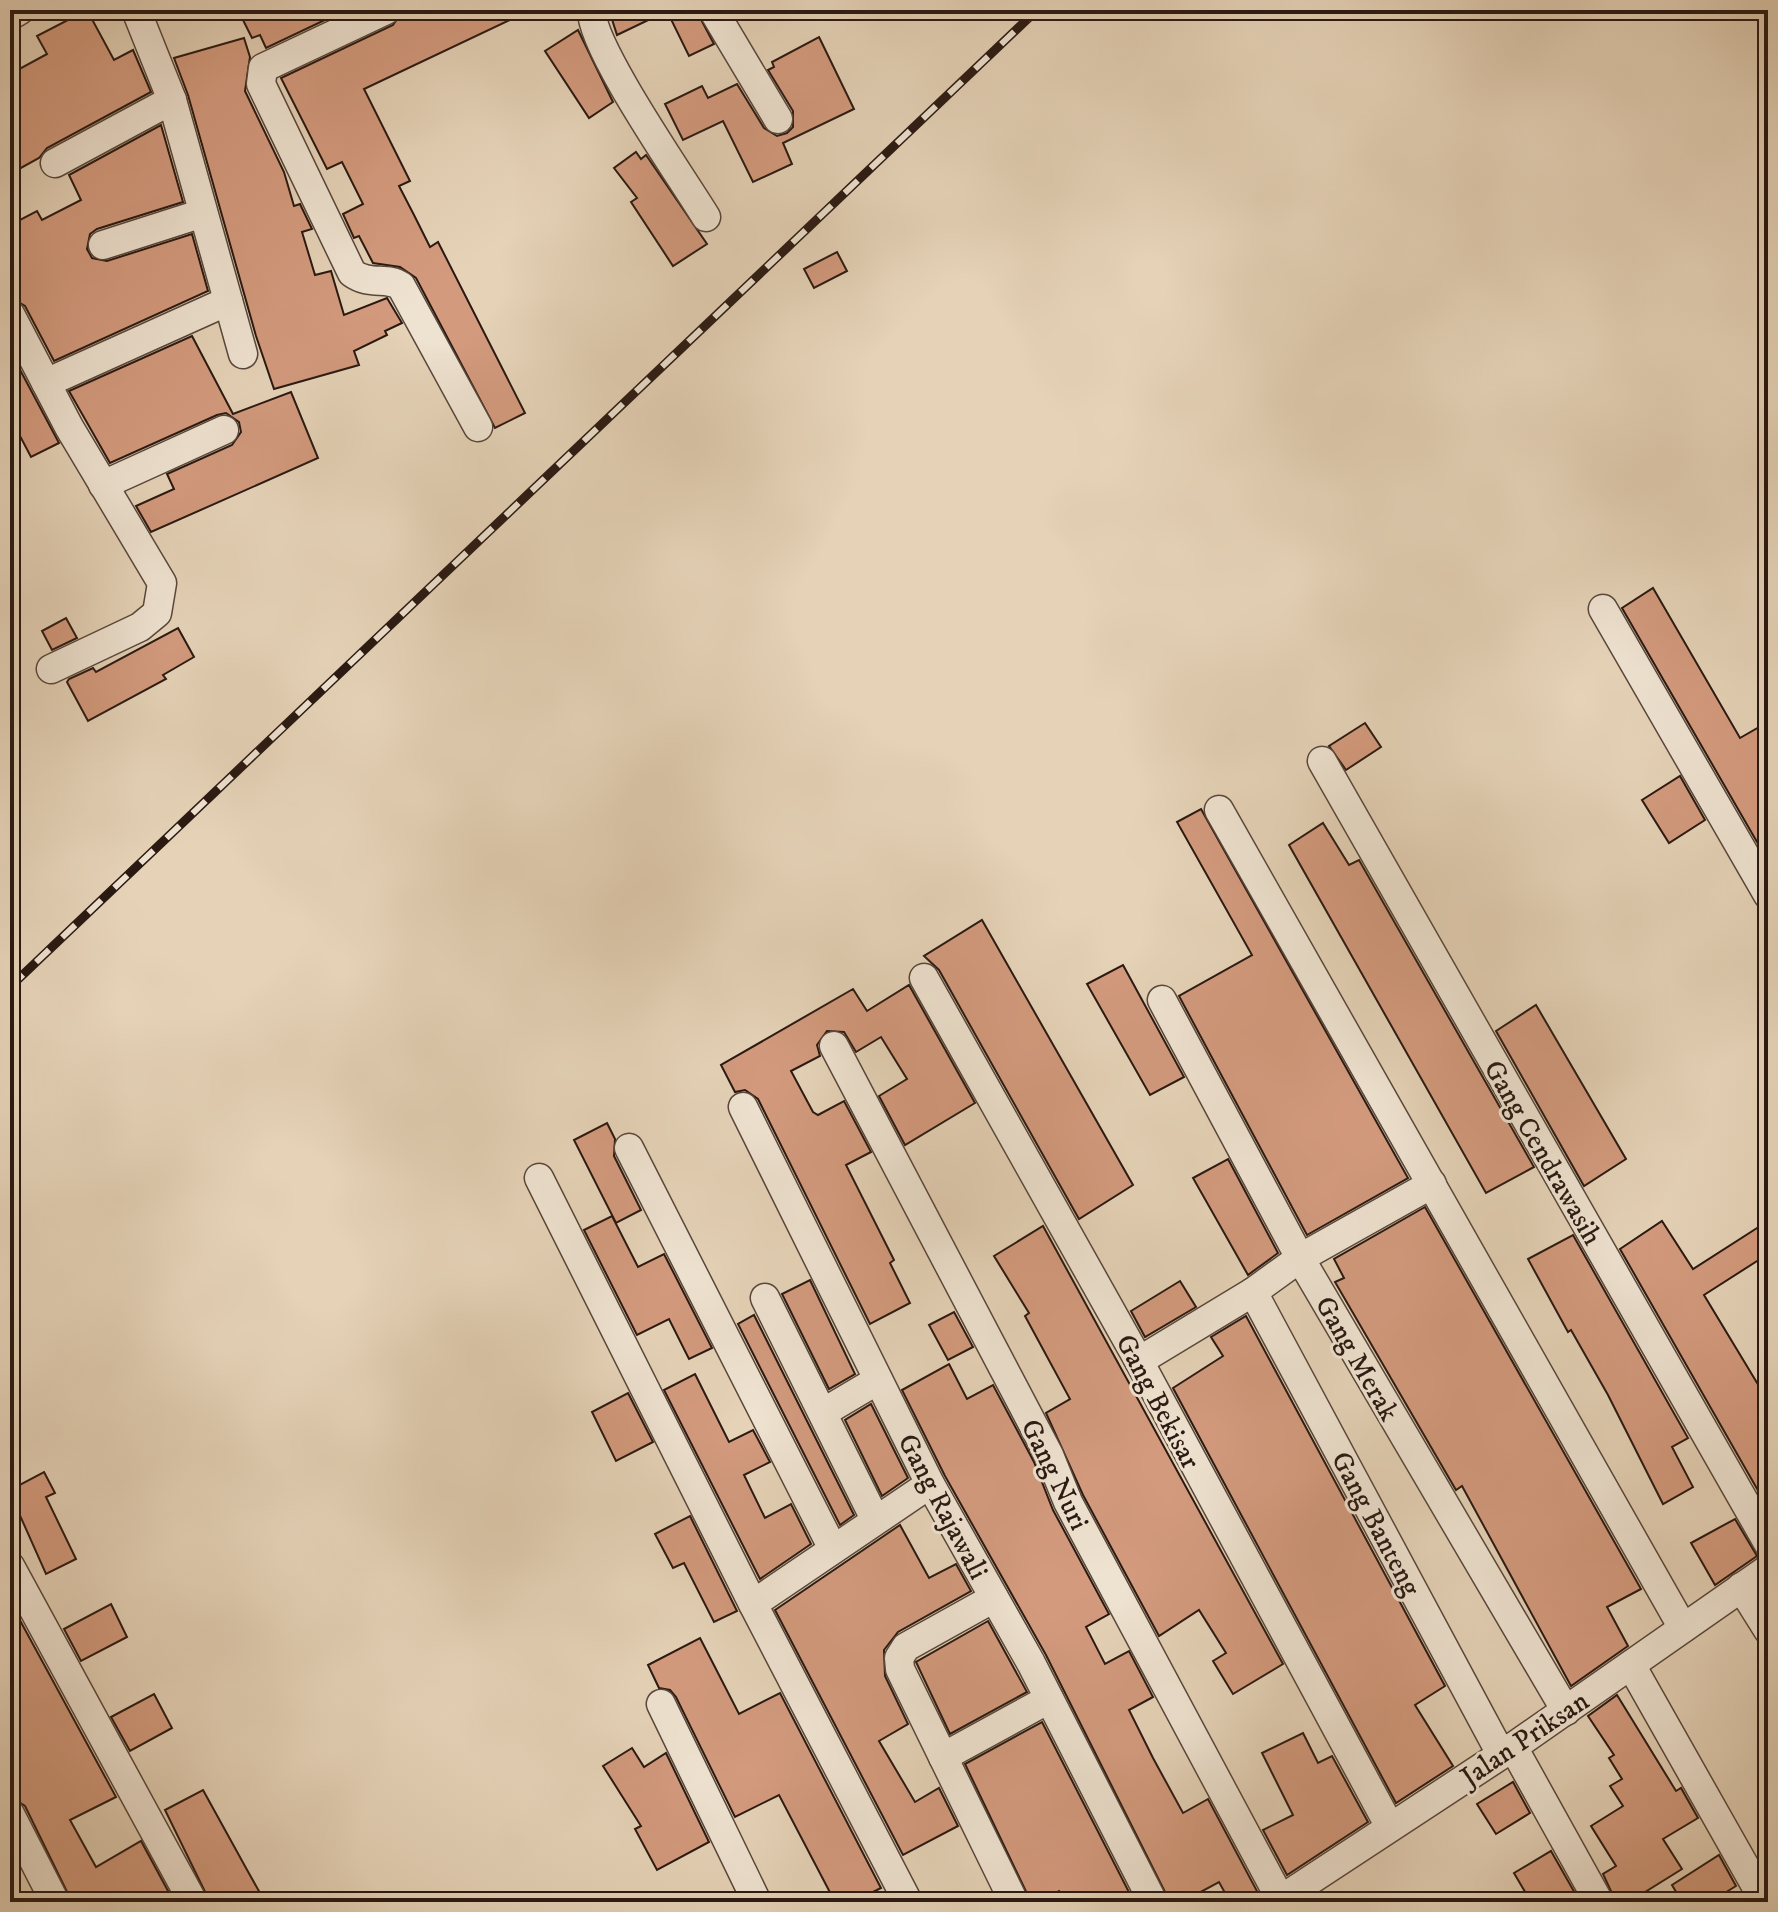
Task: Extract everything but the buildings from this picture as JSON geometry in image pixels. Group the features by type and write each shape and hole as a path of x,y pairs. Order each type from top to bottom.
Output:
{"street":[{"path":"10,16 20,10"},
{"path":"136,10 172,100 243,354"},
{"path":"386,10 263,68 261,84 352,273 368,282 395,282 401,286 478,427"},
{"path":"592,10 591,22 617,71 706,217"},
{"path":"713,10 778,119"},
{"path":"55,163 172,100"},
{"path":"103,245 203,213"},
{"path":"46,383 228,301"},
{"path":"12,323 162,583 157,613 140,627 51,669"},
{"path":"103,485 224,430"},
{"path":"1603,609 1768,895"},
{"name":"Gang Cendrawasih","path":"1322,761 1768,1543"},
{"path":"1219,810 1683,1628"},
{"name":"Gang Bekisar","path":"924,978 1139,1361 1390,1827"},
{"name":"Gang Merak","path":"1162,1000 1300,1258 1566,1711"},
{"name":"Gang Nuri","path":"834,1046 1049,1455 1068,1502 1279,1901"},
{"name":"Gang Rajawali","path":"743,1107 930,1484 1049,1699 1153,1902"},
{"path":"629,1148 833,1549"},
{"path":"539,1178 753,1604 908,1902"},
{"path":"1139,1361 1253,1292 1300,1258 1432,1184"},
{"name":"Gang Banteng","path":"1253,1292 1507,1751 1599,1902"},
{"path":"765,1298 875,1519"},
{"path":"824,1412 878,1380"},
{"path":"753,1604 930,1484"},
{"name":"Jalan Priksan","path":"1279,1901 1566,1711 1768,1569"},
{"path":"12,1573 193,1902"},
{"path":"1741,1587 1768,1630"},
{"path":"994,1598 906,1647 899,1658 900,1669 1014,1902"},
{"path":"1631,1665 1765,1902"},
{"path":"943,1757 1049,1699"},
{"path":"661,1704 757,1902"},
{"path":"10,1814 55,1902"}],"railway":[{"path":"10,987 1037,10"}]}
